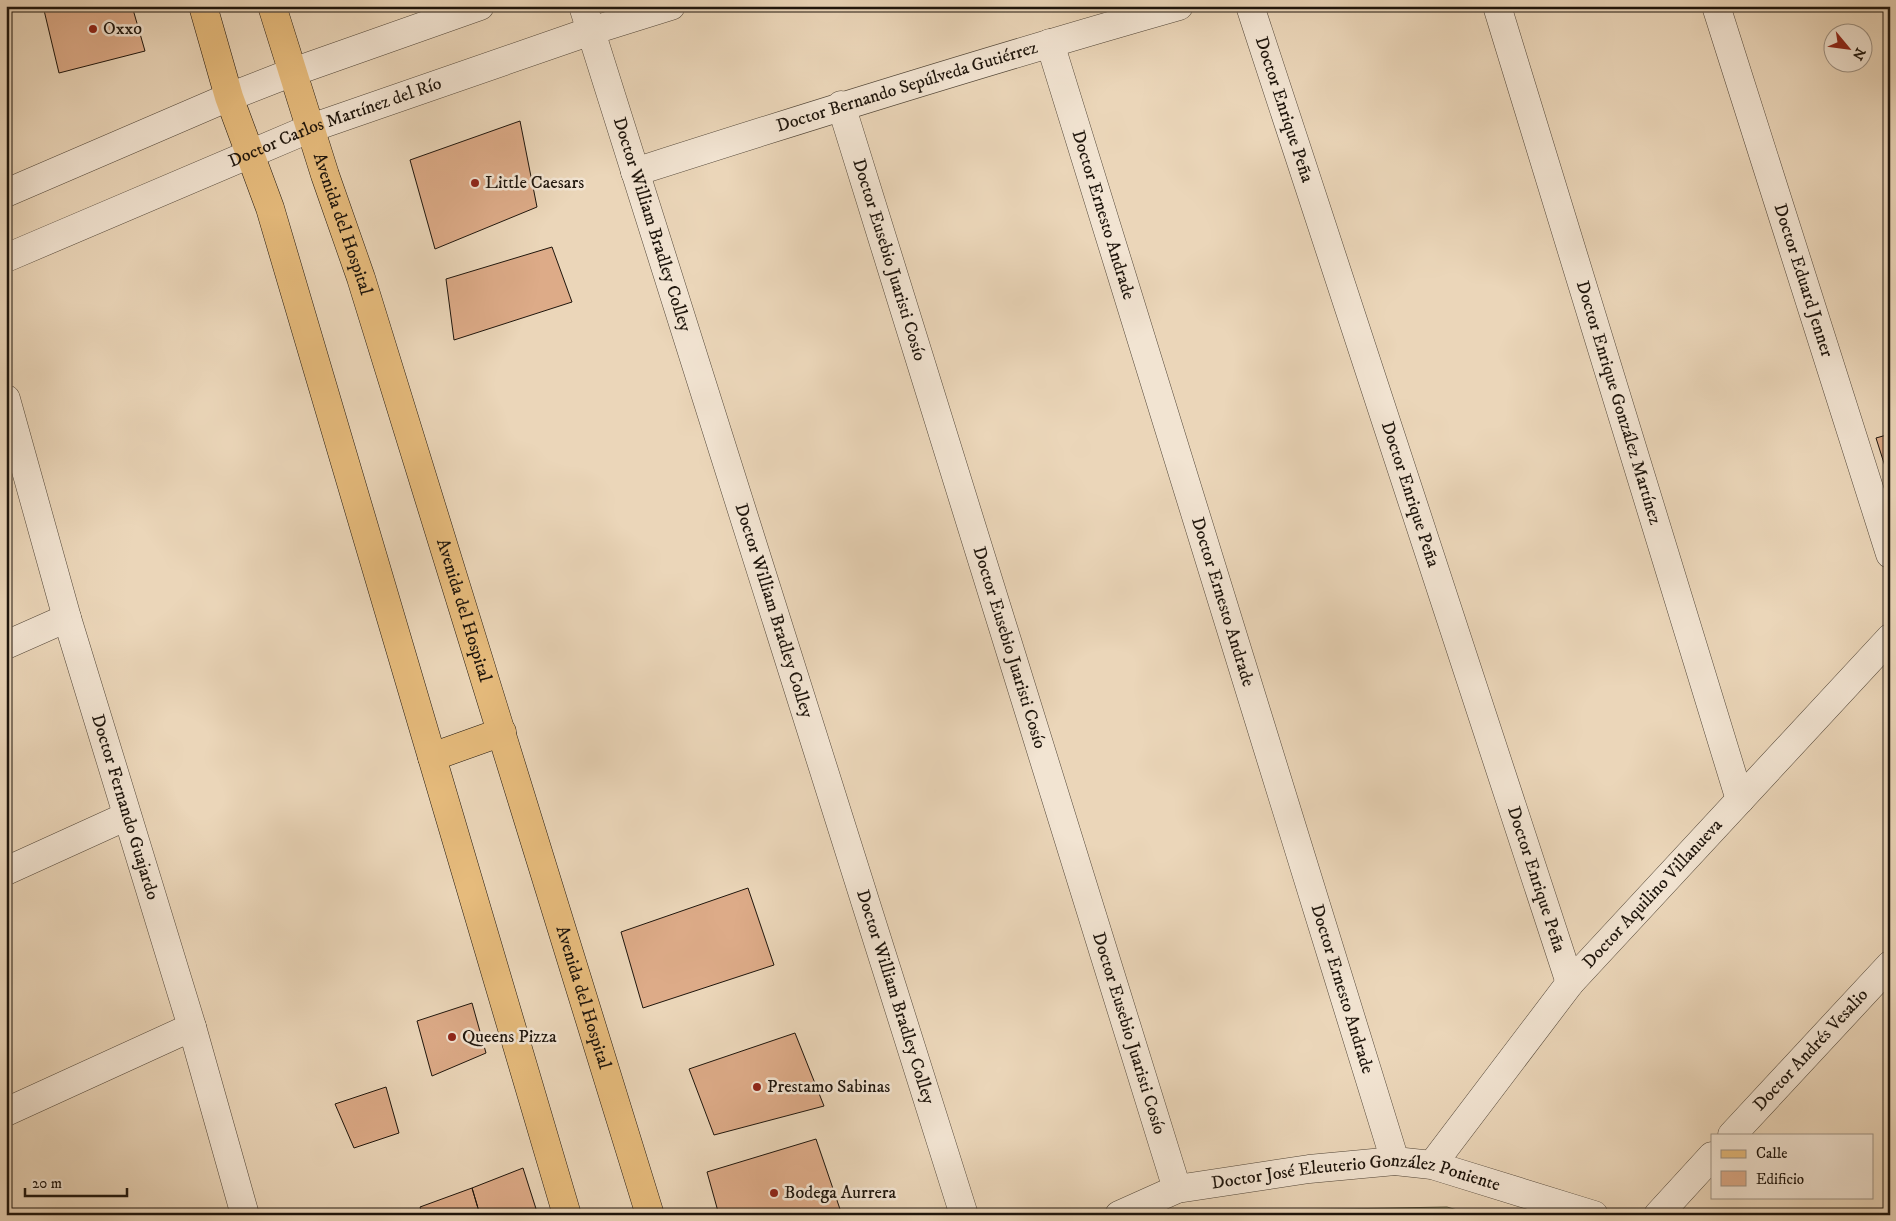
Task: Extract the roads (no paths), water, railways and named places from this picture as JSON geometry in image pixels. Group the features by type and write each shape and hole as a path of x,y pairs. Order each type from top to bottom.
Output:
{"main road":[{"path":"202,6 228,97 248,155 270,208 567,1215"},
{"name":"Avenida del Hospital","path":"272,6 361,278 650,1215"},
{"path":"432,757 502,732"}],"street":[{"path":"6,193 228,97 480,6"},
{"name":"Doctor Carlos Martínez del Río","path":"6,258 311,128 587,19 671,6"},
{"name":"Doctor Bernando Sepúlveda Gutiérrez","path":"635,172 1050,42 1179,6"},
{"name":"Doctor Enrique Peña","path":"1250,6 1570,983"},
{"name":"Doctor Enrique González Martínez","path":"1497,6 1740,800"},
{"name":"Doctor Eduard Jenner","path":"1716,6 1890,554"},
{"name":"Doctor William Bradley Colley","path":"587,19 964,1215"},
{"name":"Doctor Ernesto Andrade","path":"1050,42 1395,1162"},
{"name":"Doctor Eusebio Juaristi Cosío","path":"841,106 1177,1189"},
{"name":"Doctor Fernando Guajardo","path":"7,404 67,618 192,1027 245,1215"},
{"path":"6,645 67,618"},
{"name":"Doctor Aquilino Villanueva","path":"1432,1165 1570,983 1890,638"},
{"path":"6,870 127,816"},
{"name":"Doctor Andrés Vesalio","path":"1733,1134 1890,965"},
{"path":"6,1112 192,1027"},
{"path":"1658,1215 1711,1157"},
{"name":"Doctor José Eleuterio González Poniente","path":"1119,1215 1177,1189 1309,1170 1395,1162 1432,1165 1594,1215"}],"place":[{"name":"Oxxo","path":"93,29"},
{"name":"Little Caesars","path":"475,183"},
{"name":"Queens Pizza","path":"452,1037"},
{"name":"Prestamo Sabinas","path":"757,1087"},
{"name":"Bodega Aurrera","path":"774,1193"}]}
